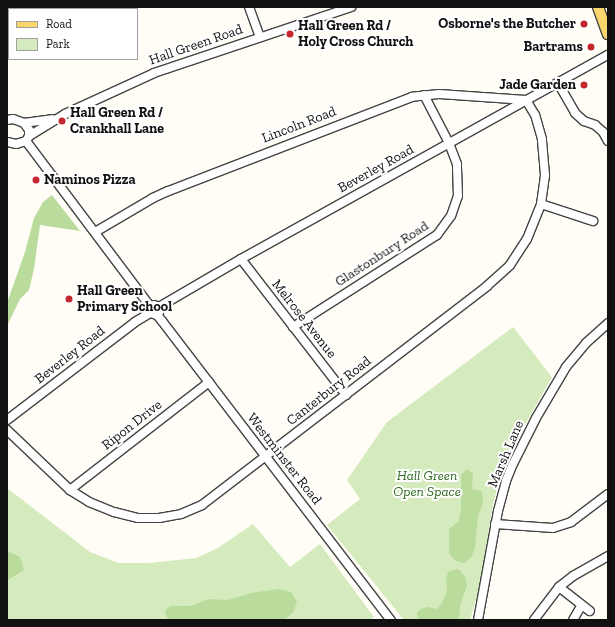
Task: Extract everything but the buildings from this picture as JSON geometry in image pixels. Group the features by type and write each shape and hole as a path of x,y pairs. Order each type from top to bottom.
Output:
{"main road":[{"path":"602,12 607,30"}],"street":[{"path":"249,7 260,37"},
{"name":"Hall Green Road","path":"27,138 55,119 114,90 154,73 351,7"},
{"name":"Beverley Road","path":"7,420 128,326 154,310 241,259 608,55"},
{"path":"558,83 575,113 584,121 595,125 603,132 608,141"},
{"name":"Lincoln Road","path":"95,232 153,198 168,191 387,105 424,95 439,94 526,100"},
{"name":"Glastonbury Road","path":"293,327 443,230 456,206 459,187 457,164 449,143 424,95"},
{"name":"Canterbury Road","path":"7,430 70,490 89,502 126,516 138,518 170,517 202,505 500,275 510,265 527,239 541,204 545,175 544,150 537,120 526,100"},
{"path":"9,119 24,123"},
{"name":"Hall Green Road","path":"24,123 55,119"},
{"name":"Westminster Road","path":"24,123 28,127 27,138 95,232 391,620"},
{"path":"7,142 20,143 27,138"},
{"path":"541,204 593,221"},
{"name":"Melrose Avenue","path":"241,259 346,395"},
{"name":"Marsh Lane","path":"478,620 495,524 506,481 536,418 558,380 576,353 608,323"},
{"name":"Ripon Drive","path":"70,490 209,382"},
{"path":"495,524 553,528 570,522 608,494"},
{"path":"534,620 559,587 573,576 608,556"},
{"path":"559,587 590,612"},
{"path":"573,620 581,606"}],"green space":[{"path":"52,195 80,231 40,225 34,269 29,290 20,299 7,326 7,303 25,252 34,218 43,202"},
{"name":"Hall Green Open Space","path":"513,327 552,377 510,451 499,480 492,509 480,586 470,620 404,620 327,525 360,499 347,480 387,422"},
{"path":"467,469 473,474 472,489 482,491 483,502 478,517 475,548 471,558 464,563 456,561 449,554 449,529 458,522 461,511 461,475"},
{"path":"7,488 90,552 119,563 149,563 196,558 218,548 253,524 290,567 320,544 374,617 370,620 7,620"},
{"path":"7,551 20,557 24,570 8,580"},
{"path":"458,569 465,576 467,585 460,606 459,620 418,620 417,613 421,609 428,607 437,609 442,603 447,591 446,580 448,572"},
{"path":"279,589 291,592 297,602 293,613 284,620 169,620 165,611 170,606 191,606 208,599 228,600 251,593"}],"place":[{"name":"Osborne's the Butcher","path":"584,24"},
{"name":"Hall Green Rd / Holy Cross Church","path":"290,34"},
{"name":"Bartrams","path":"591,47"},
{"name":"Jade Garden","path":"584,85"},
{"name":"Hall Green Rd / Crankhall Lane","path":"62,121"},
{"name":"Naminos Pizza","path":"36,180"},
{"name":"Hall Green Primary School","path":"69,299"}]}
